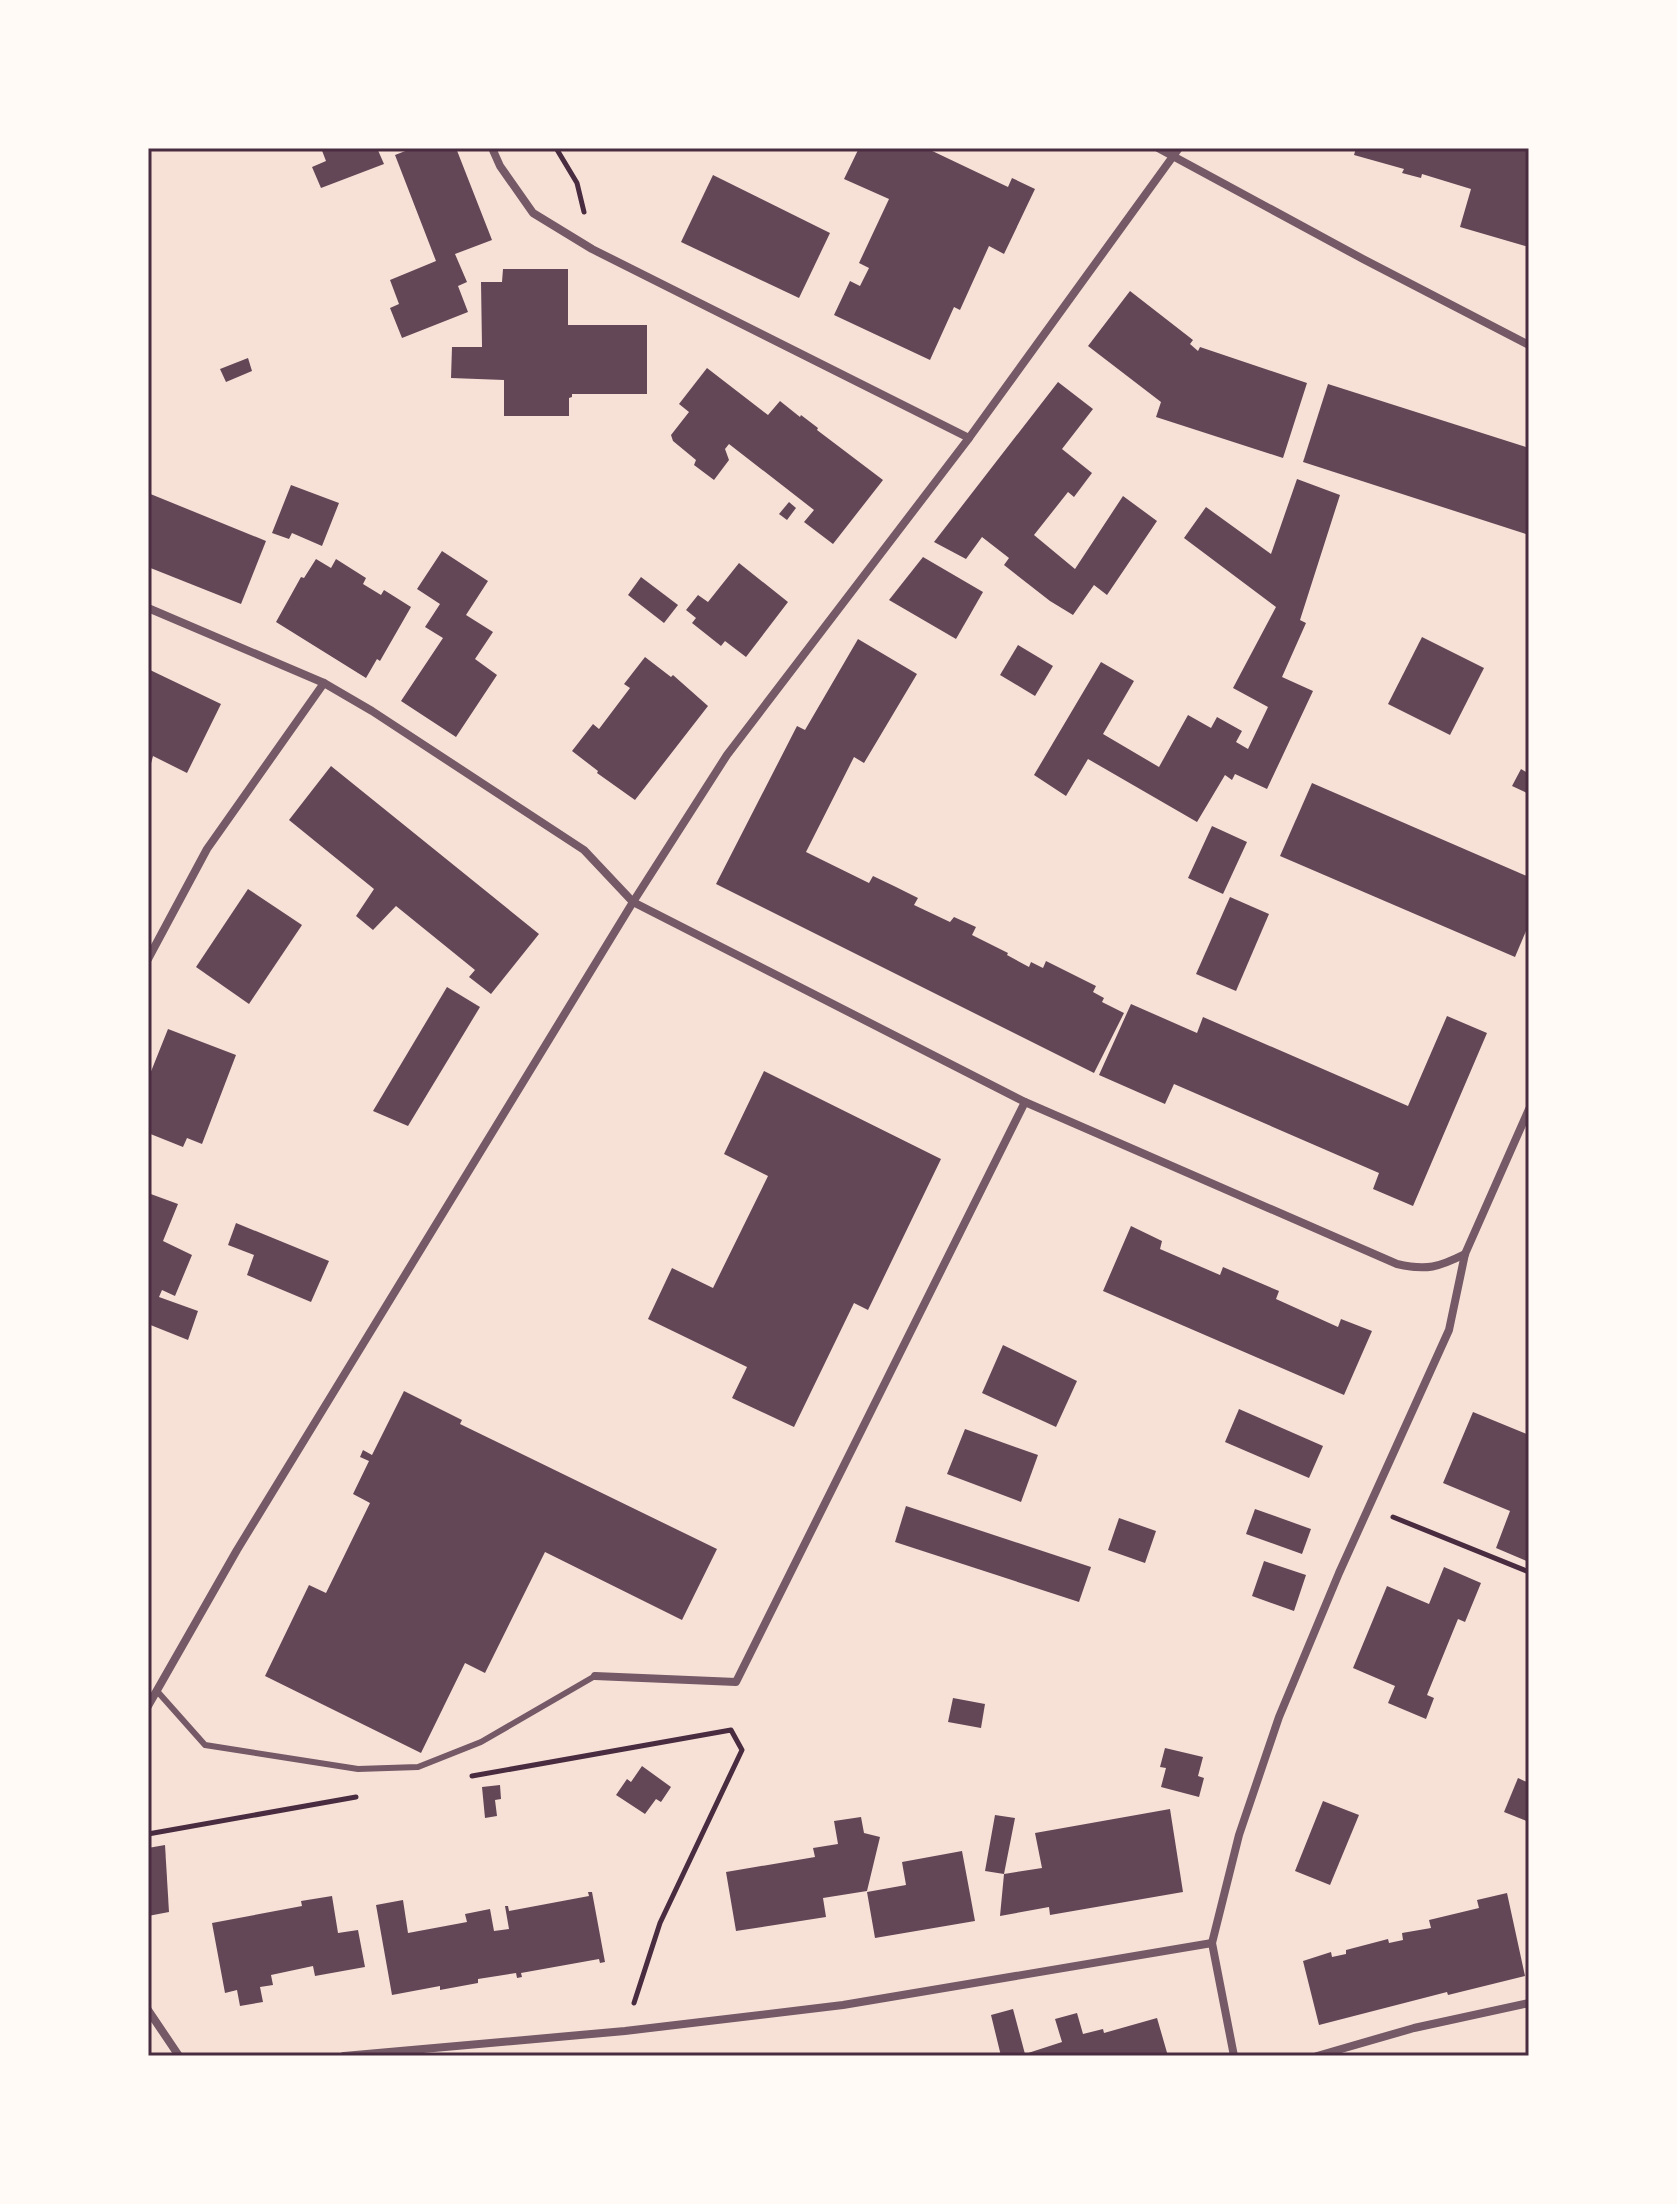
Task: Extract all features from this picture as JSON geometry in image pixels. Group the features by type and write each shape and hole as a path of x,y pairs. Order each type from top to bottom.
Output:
{"street":[{"path":"492,148 500,166 533,213 592,249 969,438"},
{"path":"1158,148 1529,345"},
{"path":"148,1706 237,1550 633,902 727,755 969,438 1179,148"},
{"path":"148,608 324,683 584,850 633,902 1025,1102 1397,1264 1419,1269 1441,1266 1465,1254"},
{"path":"148,959 207,849 324,683"},
{"path":"595,1676 736,1682 1025,1102"},
{"path":"1234,2056 1212,1943 1239,1835 1279,1717 1339,1573 1449,1330 1465,1254 1529,1109"},
{"path":"344,2056 625,2031 843,2005 1212,1943"},
{"path":"1317,2056 1414,2028 1529,2003"},
{"path":"148,2010 179,2056"}],"lane":[{"path":"157,1691 205,1745 358,1769 418,1767 481,1742 595,1676"}],"path":[{"path":"556,148 577,183"},
{"path":"1369,1508 1529,1572"},
{"path":"625,2031 660,1923 742,1750 731,1730"}],"building":[{"path":"321,148 377,148 384,164 321,188 312,167 326,161"},
{"path":"413,148 456,148 492,240 455,254 467,282 458,286 468,312 402,338 390,308 399,304 390,280 436,261 395,155"},
{"path":"859,148 926,148 1008,187 1012,178 1035,189 1004,254 989,246 960,310 954,307 930,360 834,315 850,281 860,286 869,268 859,263 889,199 844,179"},
{"path":"1356,148 1529,148 1529,247 1460,227 1471,189 1422,174 1421,178 1402,173 1404,169 1354,155"},
{"path":"713,175 830,233 799,298 681,242"},
{"path":"503,269 568,269 568,325 647,325 647,394 572,394 569,398 569,416 504,416 504,380 451,378 452,347 482,347 481,282 502,282"},
{"path":"1130,291 1193,340 1190,344 1198,351 1200,347 1307,383 1283,458 1156,417 1161,402 1088,346"},
{"path":"248,358 252,371 226,382 220,369"},
{"path":"707,368 768,415 780,401 883,480 833,544 804,522 814,510 729,444 725,449 729,460 714,480 694,465 696,460 673,441 671,435 689,412 679,404"},
{"path":"1058,382 1093,409 1062,449 1092,473 1074,497 1068,492 1034,535 1075,569 1123,496 1157,521 1107,595 1094,585 1073,615 1004,565 1009,558 982,537 966,559 934,542"},
{"path":"1328,384 1529,448 1529,535 1303,462"},
{"path":"1297,479 1340,495 1300,620 1306,623 1282,677 1313,691 1267,789 1235,774 1232,780 1225,775 1197,822 1088,759 1066,796 1034,775 1101,662 1134,681 1103,734 1159,767 1188,715 1211,728 1217,717 1242,731 1236,742 1248,749 1268,707 1233,688 1276,607 1184,538 1206,507 1271,554"},
{"path":"291,485 339,503 322,546 292,533 289,539 272,533"},
{"path":"148,493 266,541 241,604 148,567"},
{"path":"789,502 796,508 787,520 779,514"},
{"path":"442,551 488,581 466,615 493,632 475,659 497,675 456,737 401,701 443,638 425,627 440,604 417,589"},
{"path":"923,557 983,592 956,639 889,600"},
{"path":"316,559 331,568 336,559 366,578 363,584 381,595 384,590 411,607 380,661 377,659 366,678 276,622 301,577 304,578"},
{"path":"739,563 788,602 746,657 725,641 721,646 692,623 696,618 686,610 698,595 708,602"},
{"path":"641,577 678,605 664,623 628,595"},
{"path":"1422,637 1484,668 1450,735 1388,704"},
{"path":"858,639 917,674 864,763 854,757 806,852 869,883 873,876 896,887 918,898 914,905 950,922 954,917 976,927 972,935 1029,967 1031,962 1043,968 1046,961 1096,986 1093,992 1104,998 1102,1002 1124,1013 1094,1073 716,884 797,726 805,730"},
{"path":"1018,645 1053,666 1035,696 1000,675"},
{"path":"645,657 671,677 673,675 708,706 635,800 572,751 593,724 599,729 630,688 624,684"},
{"path":"148,669 221,704 187,773 153,756 148,775"},
{"path":"331,766 539,934 491,994 469,977 475,970 396,906 373,930 356,916 374,889 289,820"},
{"path":"1529,767 1529,794 1512,786 1521,769 1526,772"},
{"path":"1312,783 1529,877 1529,924 1515,957 1280,856"},
{"path":"1212,826 1247,842 1223,894 1188,878"},
{"path":"248,889 302,925 249,1004 196,967"},
{"path":"1230,897 1269,914 1236,991 1196,974"},
{"path":"447,987 480,1007 408,1126 373,1111"},
{"path":"1131,1004 1197,1033 1203,1017 1408,1106 1447,1016 1487,1033 1413,1206 1373,1189 1379,1173 1174,1084 1165,1104 1099,1075"},
{"path":"168,1029 236,1055 202,1144 187,1138 183,1147 148,1133 148,1079"},
{"path":"764,1071 941,1159 868,1310 854,1303 794,1427 732,1398 747,1367 648,1319 672,1268 713,1288 768,1176 724,1154"},
{"path":"148,1193 178,1204 163,1241 192,1255 175,1296 162,1290 159,1297 198,1311 188,1340 148,1324"},
{"path":"236,1223 329,1261 311,1302 247,1275 254,1255 228,1245"},
{"path":"1131,1226 1162,1241 1160,1249 1220,1275 1223,1267 1279,1291 1276,1299 1338,1327 1341,1319 1372,1331 1344,1395 1103,1291"},
{"path":"1003,1345 1077,1381 1056,1427 982,1393"},
{"path":"404,1391 462,1420 460,1424 717,1549 682,1620 545,1552 485,1673 465,1663 421,1753 265,1676 309,1585 326,1593 370,1503 353,1494 369,1461 360,1457 363,1450 372,1455"},
{"path":"1239,1409 1323,1446 1309,1478 1225,1442"},
{"path":"1473,1412 1529,1435 1529,1562 1496,1548 1510,1511 1443,1483"},
{"path":"965,1429 1038,1455 1021,1502 947,1474"},
{"path":"906,1506 1091,1567 1079,1602 895,1542"},
{"path":"1255,1509 1311,1529 1302,1554 1246,1534"},
{"path":"1119,1518 1156,1531 1145,1563 1108,1550"},
{"path":"1264,1561 1306,1575 1294,1611 1252,1596"},
{"path":"1444,1567 1481,1583 1465,1622 1458,1619 1427,1695 1434,1698 1426,1719 1388,1703 1395,1686 1353,1668 1387,1586 1429,1604"},
{"path":"953,1698 985,1704 981,1728 948,1722"},
{"path":"1165,1748 1203,1757 1198,1776 1204,1778 1199,1797 1161,1787 1166,1768 1160,1767"},
{"path":"642,1766 671,1787 661,1802 656,1799 645,1814 616,1795 627,1779 631,1782"},
{"path":"1518,1778 1529,1783 1529,1822 1504,1812"},
{"path":"500,1785 501,1799 495,1800 497,1816 485,1818 482,1787"},
{"path":"1323,1801 1359,1815 1330,1885 1295,1871"},
{"path":"1170,1809 1183,1892 1050,1915 1049,1907 1000,1916 1004,1874 1042,1868 1035,1833"},
{"path":"995,1815 1015,1818 1004,1874 985,1871"},
{"path":"861,1817 864,1833 880,1837 867,1891 823,1898 826,1917 736,1931 726,1872 815,1857 813,1848 838,1844 834,1821"},
{"path":"165,1845 169,1912 148,1916 148,1848"},
{"path":"962,1851 975,1921 875,1938 867,1892 906,1885 902,1862"},
{"path":"588,1892 592,1892 605,1962 600,1963 599,1959 521,1973 522,1977 517,1978 516,1973 478,1979 478,1983 440,1990 440,1986 392,1995 376,1905 403,1900 408,1933 467,1922 465,1914 490,1909 494,1931 509,1929 505,1906 509,1911 589,1896"},
{"path":"1507,1893 1525,1976 1448,1995 1447,1992 1319,2025 1303,1961 1331,1952 1332,1957 1346,1954 1346,1950 1388,1939 1389,1943 1403,1940 1402,1933 1431,1928 1429,1920 1479,1908 1477,1900"},
{"path":"332,1896 338,1933 358,1930 365,1967 315,1976 313,1966 271,1975 273,1985 260,1987 263,2002 240,2006 237,1990 225,1993 212,1923 302,1906 301,1901"},
{"path":"1013,2009 1025,2054 1062,2042 1055,2019 1077,2013 1083,2034 1103,2029 1104,2033 1157,2018 1168,2056 1001,2056 991,2015"}]}
